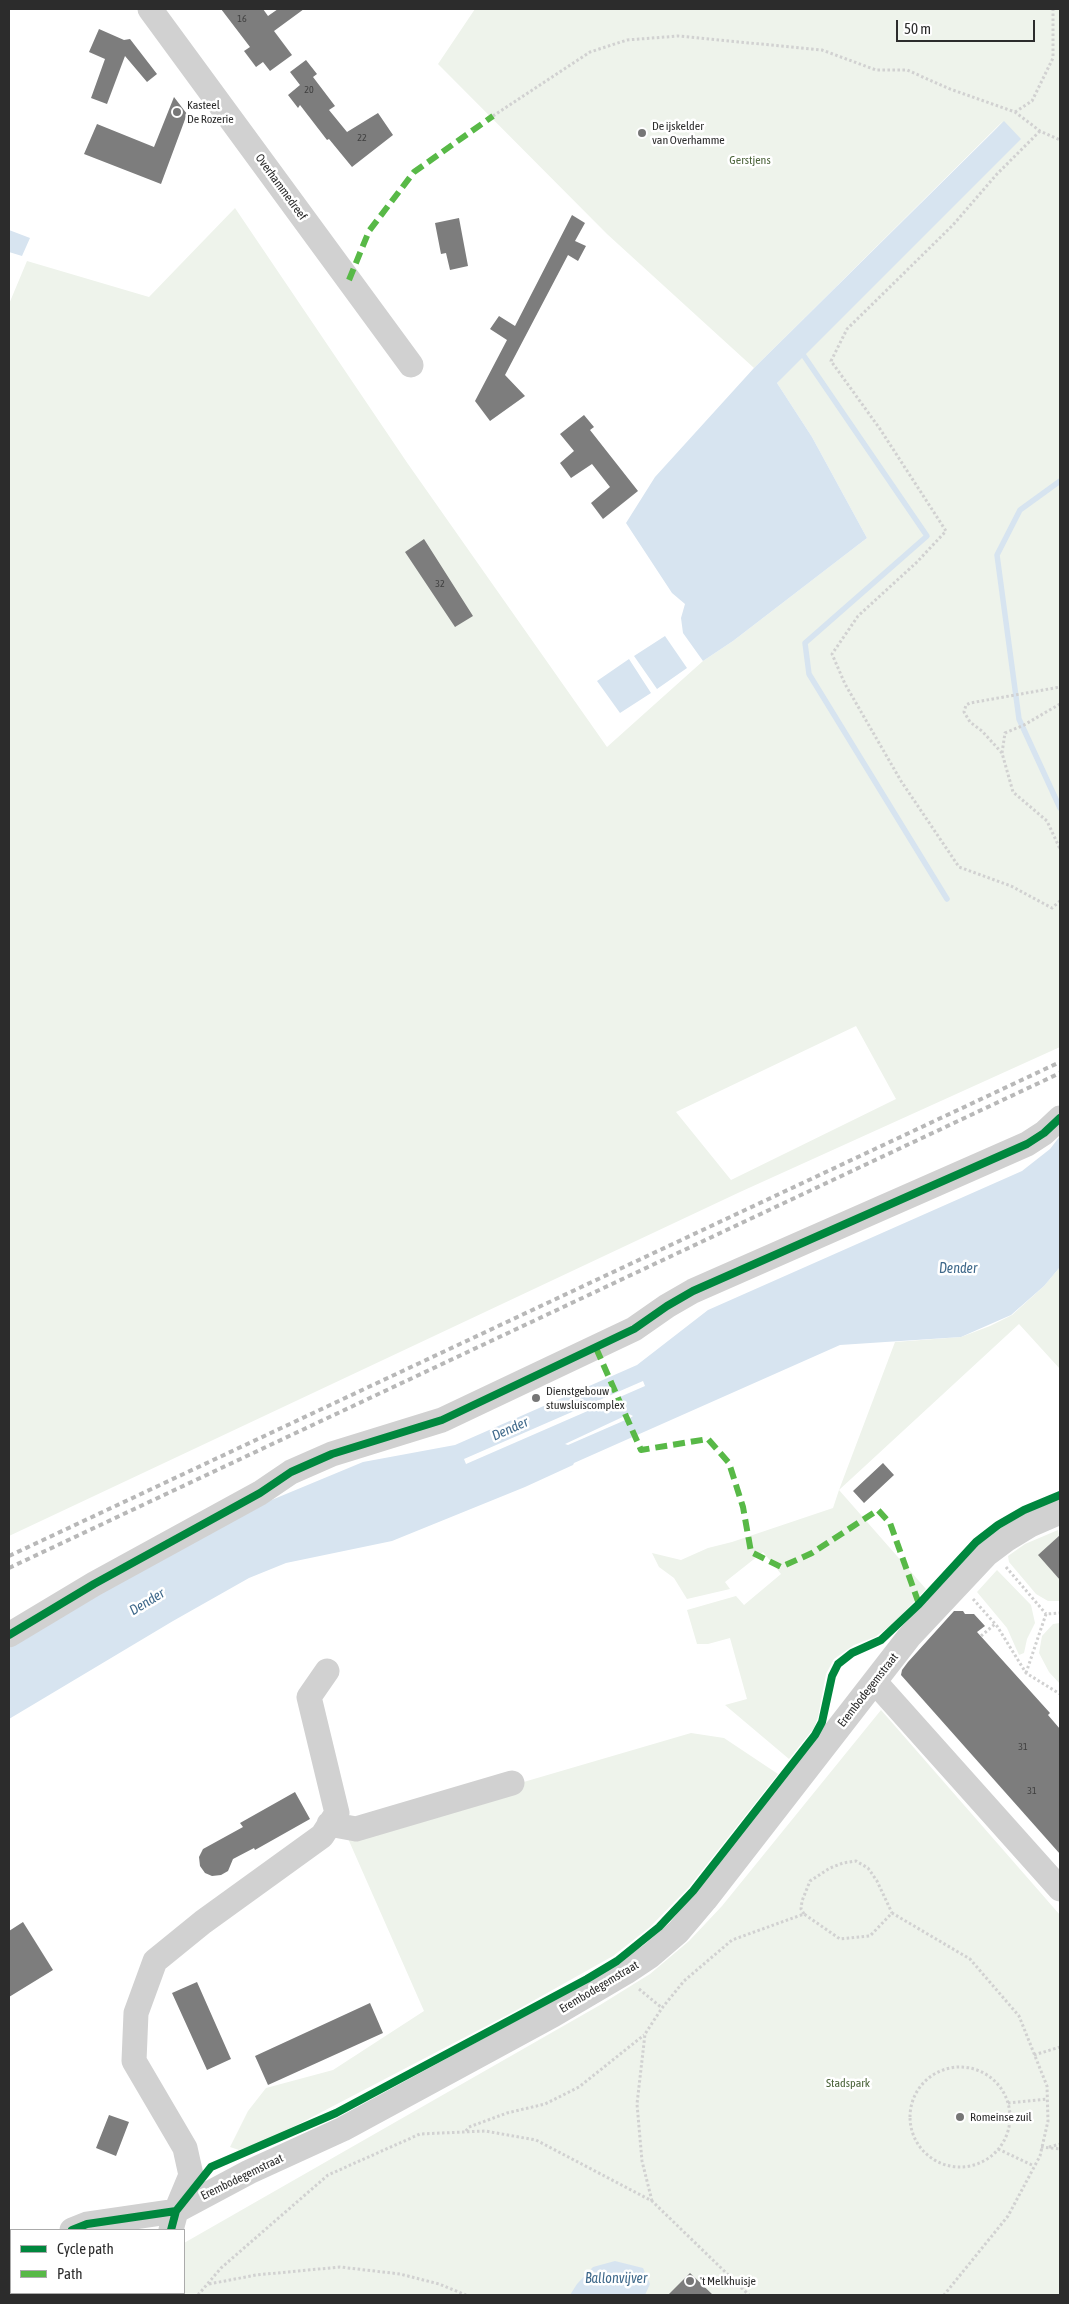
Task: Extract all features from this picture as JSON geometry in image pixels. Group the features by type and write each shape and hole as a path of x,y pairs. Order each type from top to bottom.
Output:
{"street":[{"name":"Overhammedreef","path":"150,9 411,365"},
{"path":"9,1635 103,1580 260,1493 291,1472 332,1454 442,1420 634,1329 667,1306 694,1291 1027,1144 1044,1133 1060,1118"},
{"name":"Erembodegemstraat","path":"74,2229 86,2224 174,2220 249,2172 343,2130 553,2015 650,1956 678,1932 705,1900 908,1637 990,1552 1030,1525 1060,1512"},
{"path":"174,2220 190,2176 184,2148 134,2061 136,2013 155,1961 203,1922 322,1836 337,1813 309,1697 327,1671"},
{"path":"874,1682 1060,1889"},
{"path":"329,1824 356,1829 512,1783"}],"path":[{"path":"1015,112 1032,101 1053,58 1053,9"},
{"path":"492,116 590,52 627,40 678,36 822,50 876,70 907,70 950,89 1015,112 1040,131 1060,140"},
{"path":"1040,131 997,174 953,225 847,329 831,361 880,429 946,531 917,562 858,616 832,654 845,684 901,781 958,867 1011,886 1052,908 1060,902"},
{"path":"1002,754 982,731 970,722 964,712 966,705 1060,687"},
{"path":"1060,704 1045,711 1024,725 1005,733 1002,754 1013,792 1047,821 1060,849"},
{"path":"990,1552 1046,1614"},
{"path":"959,1584 995,1624 1026,1673 1060,1694"},
{"path":"1046,1614 1060,1613"},
{"path":"1026,1673 1046,1614"},
{"path":"981,1636 995,1624"},
{"path":"892,1913 870,1936 840,1939 801,1910 802,1901 810,1881 830,1868 856,1861 868,1868 877,1881 892,1913 970,1959 1019,2016 1047,2086 1048,2121 1043,2148 1008,2216 944,2295"},
{"path":"465,2132 469,2127 507,2113 545,2104 579,2087 645,2034 662,2008 684,1981 732,1940 804,1914"},
{"path":"645,2034 637,2104 642,2161 652,2201"},
{"path":"1034,2055 1060,2048"},
{"path":"954,2067 968,2067 982,2072 993,2079 1002,2090 1008,2103 1009,2127 998,2149 988,2159 968,2166 948,2166 934,2160 923,2152 915,2140 910,2127 909,2113 912,2100 919,2087 935,2073 954,2067"},
{"path":"1008,2103 1047,2099"},
{"path":"198,2295 221,2268 328,2175 420,2134 485,2131 536,2140 652,2201 749,2295"},
{"path":"1043,2148 1060,2144"},
{"path":"1043,2148 1060,2149"},
{"path":"998,2149 1034,2166"},
{"path":"208,2284 256,2274 340,2267 400,2274 440,2284 466,2295"}],"green space":[{"name":"Gerstjens","path":"475,9 1060,9 1060,1047 740,1192 9,1536 9,304 27,261 149,297 235,208 408,464 607,747 703,661 733,641 867,538 812,437 777,383 1003,121 754,368 607,234 438,64","holes":["856,1026 896,1099 731,1180 676,1112"]},
{"path":"1060,1267 1060,1369 1019,1324 839,1490 895,1342 961,1337 990,1326 1012,1315 1044,1286"},
{"path":"839,1490 926,1589 893,1624 875,1637 854,1645 834,1659 826,1674 818,1717 814,1728 789,1759 725,1705 747,1699 730,1638 708,1644 697,1644 687,1610 736,1596 744,1605 781,1574 763,1552 725,1582 730,1589 687,1599 674,1578 659,1567 652,1553 681,1560 708,1548 732,1542 833,1508"},
{"path":"1058,1530 1059,1536 1039,1555 1060,1580 1060,1601 1048,1601 1036,1594 1009,1562 1008,1556 1025,1544"},
{"path":"997,1570 1031,1605 1035,1623 1027,1639 1024,1653 1019,1655 1007,1628 977,1592"},
{"path":"1060,1623 1060,1684 1049,1672 1039,1653 1042,1636 1053,1624"},
{"name":"Stadspark","path":"881,1710 1060,1915 1060,2295 159,2295 185,2294 185,2242 600,2005 650,1974 689,1941 722,1906"},
{"path":"691,1733 724,1738 778,1774 689,1887 650,1927 613,1956 515,2011 272,2138 239,2150 230,2147 248,2111 266,2088 333,2070 424,2011 346,1834"}],"water":[{"path":"1004,121 1021,139 777,383 812,437 867,538 733,641 703,661 683,633 681,618 685,604 672,593 626,523 655,477 754,368"},
{"path":"9,230 30,238 22,256 9,252"},
{"path":"665,636 687,668 657,689 634,656"},
{"path":"629,659 651,693 620,713 597,681"},
{"name":"Dender","path":"1060,1136 1060,1267 1044,1286 1011,1315 961,1337 840,1345 574,1463 525,1487 392,1541 286,1563 249,1578 9,1719 9,1648 233,1516 363,1462 455,1445 637,1365 708,1310 1022,1171 1050,1149","holes":["643,1381 645,1386 466,1464 464,1459","629,1414 633,1416 568,1445 565,1444"]},
{"name":"Ballonvijver","path":"615,2261 643,2268 650,2284 645,2295 570,2295 577,2284 593,2267"}],"building":[{"path":"221,9 263,9 268,16 278,9 304,9 274,31 292,55 270,71 263,62 256,67 244,51 250,47"},
{"path":"99,29 124,40 130,39 157,74 147,82 125,56 107,104 91,98 105,59 89,52"},
{"path":"306,60 317,74 313,77 335,106 329,110 347,132 378,113 393,135 352,167 329,139 327,140 300,105 298,108 288,95 300,85 290,72"},
{"name":"Kasteel De Rozerie","path":"174,97 187,114 161,184 84,154 97,124 154,147"},
{"path":"572,215 585,223 575,241 586,246 578,261 568,255 505,375 525,396 490,421 475,401 507,340 490,329 499,316 515,326"},
{"path":"459,218 468,266 450,270 446,253 441,254 435,223"},
{"path":"584,415 594,427 590,430 638,491 603,519 591,503 610,487 592,464 571,478 560,463 574,451 560,434"},
{"path":"424,539 473,616 455,627 405,552"},
{"path":"883,1463 894,1475 864,1503 853,1491"},
{"path":"1060,1535 1060,1580 1038,1555"},
{"path":"954,1611 974,1614 985,1626 977,1632 1050,1713 1048,1715 1060,1729 1060,1854 901,1675 908,1662"},
{"path":"295,1792 310,1819 255,1850 254,1848 233,1859 228,1871 221,1875 212,1876 205,1873 200,1866 199,1857 203,1849 243,1827 240,1823"},
{"path":"23,1922 53,1970 9,1997 9,1931"},
{"path":"197,1982 231,2059 207,2070 172,1993"},
{"path":"370,2003 383,2033 268,2085 255,2056"},
{"path":"109,2115 129,2122 116,2156 96,2148"},
{"name":"'t Melkhuisje","path":"690,2273 713,2295 668,2295"}],"waterway":[{"path":"804,356 927,536 805,643 809,674 947,899"},
{"path":"1060,481 1020,510 997,555 1019,719 1060,808"}],"railway":[{"path":"9,1556 1060,1062"},
{"path":"9,1568 1060,1073"}],"marked path":[{"path":"349,280 369,231 414,172 493,116"},
{"path":"596,1348 641,1450 708,1439 729,1463 743,1507 751,1552 781,1567 812,1553 878,1510 890,1523 919,1604"}],"cycle path":[{"path":"9,1635 94,1584 260,1493 291,1472 332,1454 442,1420 634,1329 693,1291 1027,1144 1044,1133 1060,1118"},
{"path":"171,2229 176,2211 211,2167 336,2113 587,1979 617,1961 659,1927 693,1891 815,1735 822,1722 832,1676 838,1664 852,1653 881,1640 919,1604 976,1542 998,1525 1024,1510 1060,1495"},
{"path":"74,2229 87,2224 176,2211"}],"place":[{"name":"Kasteel De Rozerie","path":"177,112"},
{"name":"De ijskelder van Overhamme","path":"642,133"},
{"name":"Dienstgebouw stuwsluiscomplex","path":"536,1398"},
{"name":"Romeinse zuil","path":"960,2117"},
{"name":"'t Melkhuisje","path":"690,2281"}]}
